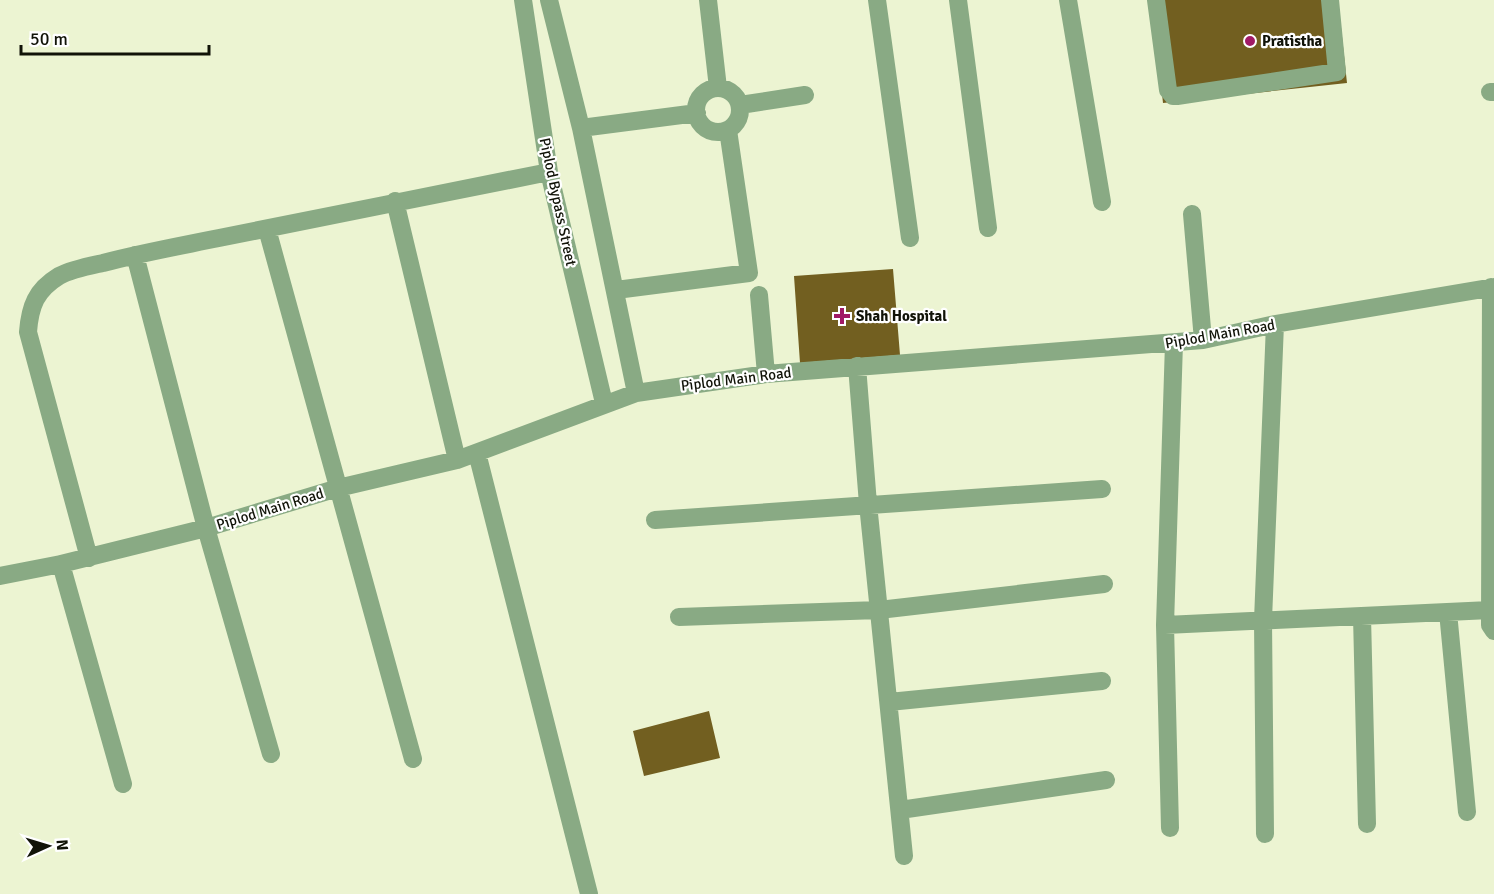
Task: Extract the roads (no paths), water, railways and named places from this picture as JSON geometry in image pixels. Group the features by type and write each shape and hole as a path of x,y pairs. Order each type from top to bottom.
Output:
{"street":[{"name":"Piplod Bypass Street","path":"523,0 549,172 604,403"},
{"path":"549,0 581,128 636,393"},
{"path":"708,0 718,88"},
{"path":"877,0 910,238"},
{"path":"958,0 988,228"},
{"path":"1068,0 1102,202"},
{"path":"1156,0 1168,90 1173,96 1177,96 1337,72 1330,0"},
{"path":"718,88 732,93 740,105 738,120 728,130 720,132 707,129 697,113 700,98 711,89 718,88"},
{"path":"740,105 805,95"},
{"path":"581,128 697,113"},
{"path":"616,291 749,273 728,130"},
{"path":"89,558 31,352 28,332 30,312 35,297 62,274 135,255 395,201 549,172"},
{"path":"395,201 457,459"},
{"path":"1192,214 1203,340"},
{"path":"267,229 413,759"},
{"path":"135,255 206,528 271,754"},
{"path":"1493,287 1490,625 1494,631"},
{"name":"Piplod Main Road","path":"0,576 89,558 206,528 338,488 457,459 636,393 766,374 1203,340 1275,324 1493,287"},
{"path":"759,295 766,374"},
{"path":"1265,834 1263,620 1275,324"},
{"path":"1170,828 1165,625 1174,343"},
{"path":"857,366 868,504 904,856"},
{"path":"477,453 589,894"},
{"path":"655,520 1102,489"},
{"path":"61,564 123,784"},
{"path":"679,617 879,610 1104,584"},
{"path":"1165,625 1490,610"},
{"path":"1448,612 1467,812"},
{"path":"1362,616 1367,824"},
{"path":"889,702 1102,681"},
{"path":"900,810 1106,780"}],"place":[{"name":"Pratistha","path":"1250,41"},
{"name":"Shah Hospital","path":"842,316"}]}
